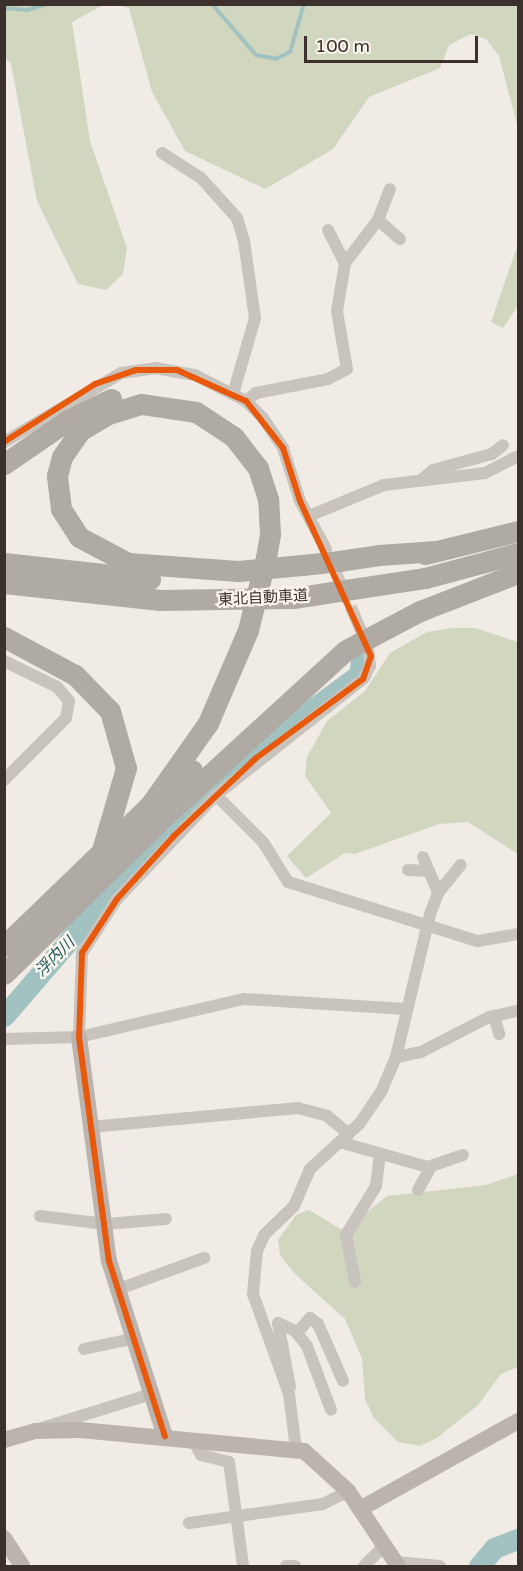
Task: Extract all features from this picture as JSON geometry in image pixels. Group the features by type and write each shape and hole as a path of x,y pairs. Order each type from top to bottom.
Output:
{"highway":[{"path":"4,464 83,411 120,396 154,392 186,396 220,411 250,435 269,465 283,527 261,626 230,706 168,813"},
{"path":"4,946 156,797 208,723 248,630 270,516 258,468 234,437 196,412 159,404 124,408 93,422 70,444 56,492 68,523 93,548 146,566 237,575"},
{"name":"東北自動車道","path":"4,563 159,580 301,570 436,551 519,531"},
{"name":"東北自動車道","path":"4,583 148,599 232,601 293,598 425,578 519,553"},
{"path":"4,974 168,813 346,650 420,611 519,573"},
{"path":"4,637 75,675 115,722 125,750 124,788 102,850"}],"street":[{"path":"162,153 201,178 237,218 244,240 255,318 233,394"},
{"path":"246,401 256,393 328,379 347,369 346,343 337,318 345,262 378,220 390,189"},
{"path":"378,220 400,239"},
{"path":"328,230 345,262"},
{"path":"4,442 94,384 136,370 177,370 246,401 283,448 309,516 326,549"},
{"path":"420,482 432,470 492,454 503,445"},
{"path":"309,516 384,485 494,471 519,456"},
{"path":"356,619 362,633"},
{"path":"165,1436 148,1395 116,1290 90,1127 79,1037 87,941 131,882 216,795 363,680 370,666 368,647"},
{"path":"4,661 57,687 69,701 66,718 4,780"},
{"path":"216,795 263,842 288,882 478,941 519,934"},
{"path":"423,857 438,893"},
{"path":"289,1394 260,1321 254,1264 264,1235 294,1206 310,1169 346,1138 382,1090 396,1057 426,925 438,893 461,865"},
{"path":"408,870 429,871"},
{"path":"4,1040 79,1037 244,999 406,1009"},
{"path":"396,1057 421,1052 494,1016 519,1011"},
{"path":"494,1016 499,1034"},
{"path":"90,1127 298,1108 327,1116 346,1138 380,1155 431,1167 463,1155"},
{"path":"355,1282 346,1235 376,1186 380,1155"},
{"path":"418,1190 431,1167"},
{"path":"40,1216 106,1224 166,1219"},
{"path":"116,1290 204,1258"},
{"path":"297,1333 310,1318 318,1324 343,1381"},
{"path":"296,1449 289,1394 276,1325 297,1333 308,1346 331,1410"},
{"path":"84,1349 131,1339"},
{"path":"4,1440 148,1395"},
{"path":"360,1509 519,1421"},
{"path":"35,1431 165,1436 296,1449 324,1464 348,1491 397,1564 440,1566"},
{"path":"193,1440 201,1455 229,1462 243,1566"},
{"path":"189,1523 323,1504 348,1491"},
{"path":"4,1538 22,1566"},
{"path":"364,1566 384,1546"},
{"path":"286,1566 295,1566"}],"green space":[{"path":"4,5 103,5 72,22 90,141 127,248 123,274 106,290 78,284 37,201 11,64 5,57"},
{"path":"118,5 518,5 518,128 499,56 486,39 471,34 449,45 440,68 369,97 333,149 265,189 185,151 152,92 129,8"},
{"path":"518,244 518,305 503,328 491,322"},
{"path":"452,628 475,628 518,642 518,854 468,822 439,824 355,854 345,853 306,878 287,856 331,813 305,776 307,757 327,721 365,691 390,653 427,632"},
{"path":"518,1174 518,1367 501,1374 478,1405 437,1438 420,1446 398,1442 374,1418 365,1399 362,1359 345,1319 294,1273 280,1255 278,1240 296,1215 309,1210 344,1231 387,1196 486,1185"}],"waterway":[{"path":"4,8 27,10 48,4"},
{"path":"212,4 256,55 276,59 290,52 304,4"},
{"name":"浮内川","path":"4,1016 114,888 238,764 360,674 361,653"},
{"path":"479,1566 494,1548 518,1539"}],"tunnel":[{"path":"329,557 356,619"}],"cycle path":[{"path":"4,442 95,384 136,370 177,370 246,401 283,448 300,501 371,656 363,679 255,759 174,836 117,899 82,953 79,1037 109,1261 165,1436"}]}
